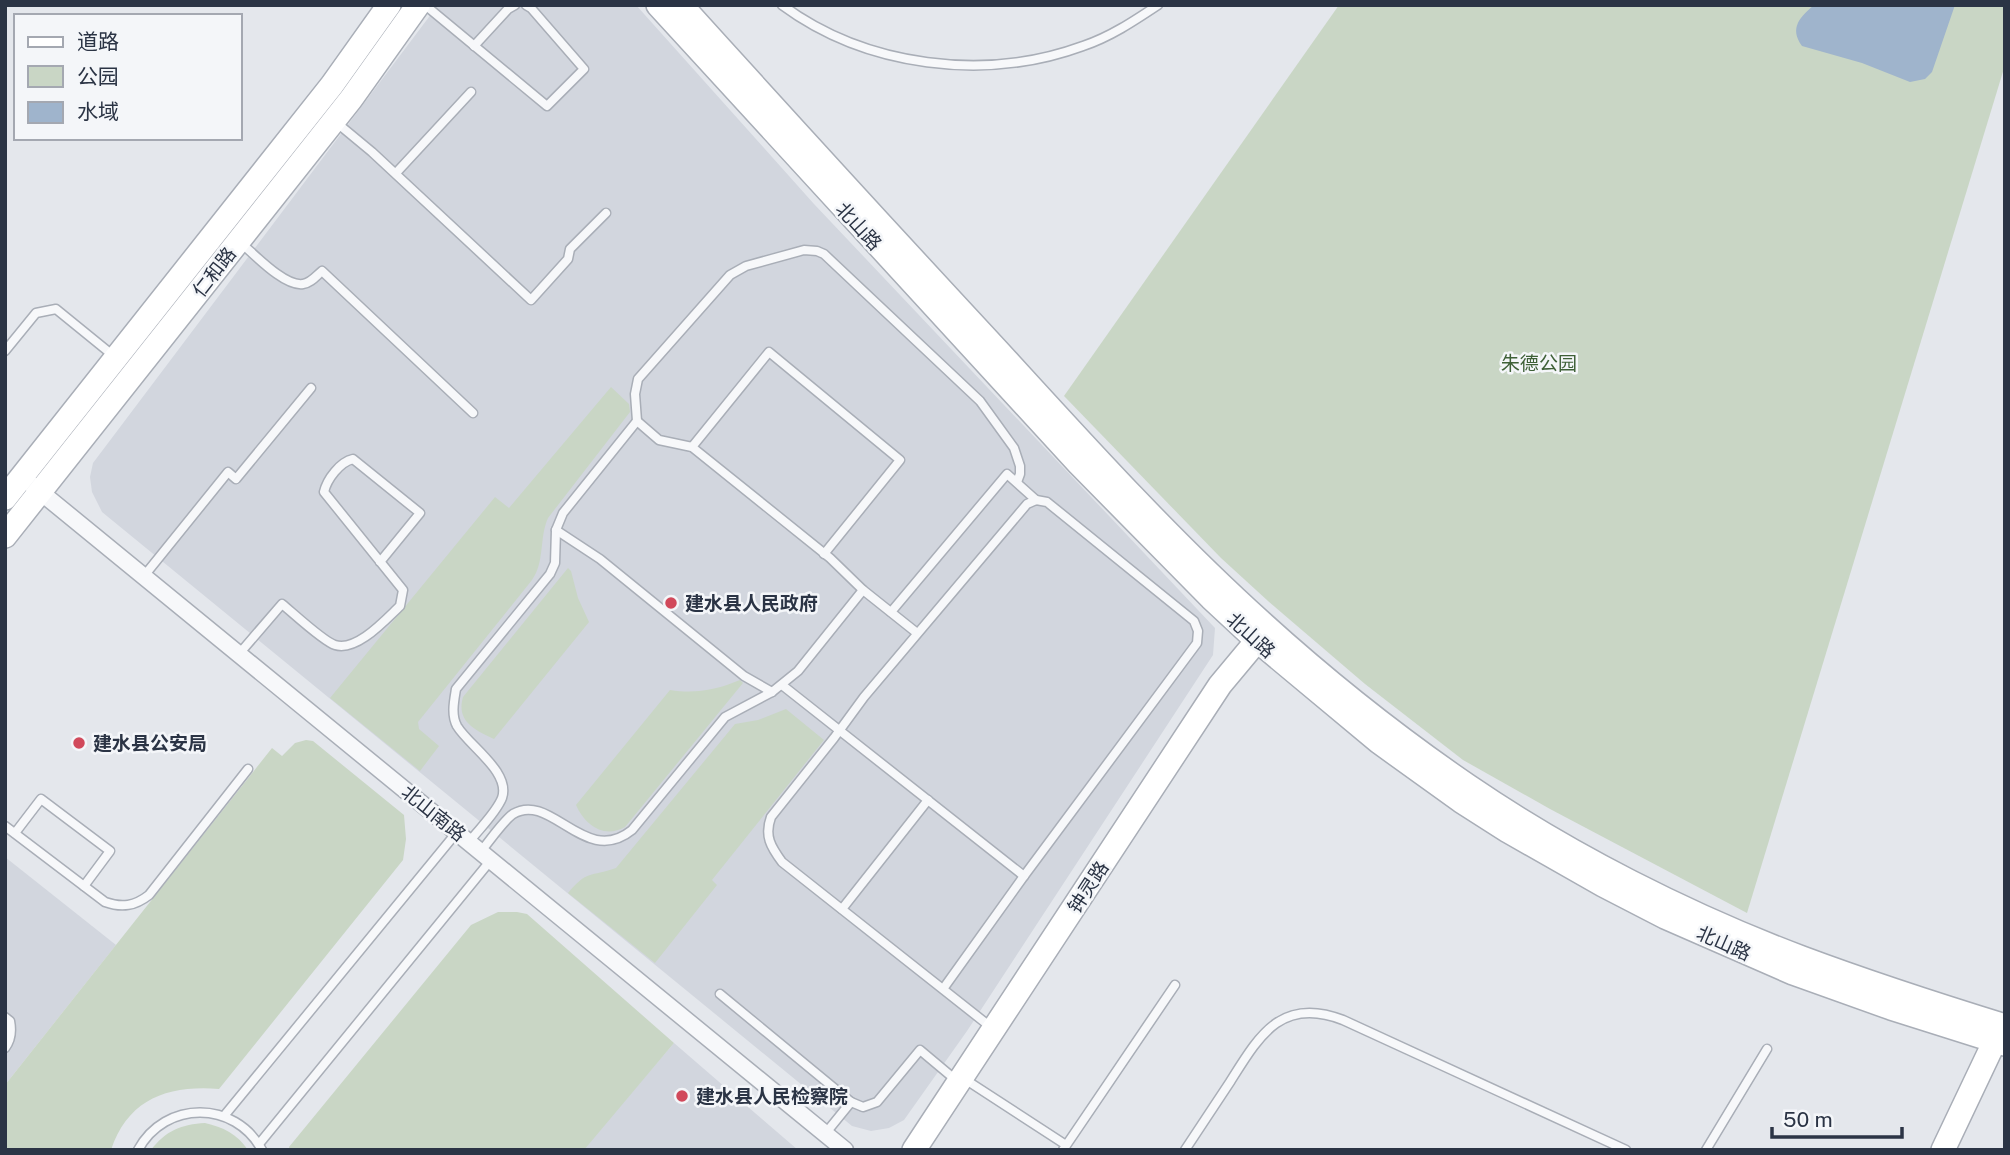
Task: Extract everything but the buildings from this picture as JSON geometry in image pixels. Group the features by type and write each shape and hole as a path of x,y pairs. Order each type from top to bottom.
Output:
{"street":[{"name":"仁和路","path":"5,498 332,85 390,5"},
{"name":"仁和路","path":"5,536 334,120 418,5"},
{"name":"北山路","path":"658,5 1079,464 1211,598 1460,780 1516,816 1611,870 1698,914 1799,957 2002,1034"},
{"name":"北山路","path":"681,5 1091,453 1223,586 1262,634"},
{"name":"北山南路","path":"22,477 845,1150"},
{"name":"钟灵路","path":"914,1150 1220,685 1262,634"},
{"path":"1943,1150 2002,1034"}],"lane":[{"path":"425,5 547,106 584,69 526,5"},
{"path":"474,46 508,9 515,5"},
{"path":"782,5 805,22 837,38 871,50 963,66 1005,63 1065,52 1101,39 1158,5"},
{"path":"396,173 471,92"},
{"path":"334,120 396,173 531,300 568,259 570,249 606,213"},
{"path":"239,241 285,280 303,284 322,271 473,413"},
{"path":"138,1150 151,1131 175,1116 201,1111 224,1116 239,1124 260,1147 475,847 503,792 497,772 456,725 453,705 456,689 550,574 555,563 556,530 563,513 637,421 635,394 638,379 722,281 746,266 804,250 824,254 980,401 1014,448 1020,466 1017,482"},
{"path":"5,351 36,313 56,309 117,358"},
{"path":"692,447 769,352 901,460 824,554"},
{"path":"144,576 228,472 236,479 311,388"},
{"path":"637,421 659,440 692,447 918,633"},
{"path":"239,654 282,604 335,645 346,646 363,639 401,606 403,590 380,562 324,492 327,482 347,460 353,458 420,513 380,562"},
{"path":"891,612 1007,474 1036,500 1046,502 1194,621 1198,637 943,989"},
{"path":"994,1029 782,862 771,846 767,833 771,817 864,697 1027,504 1036,500"},
{"path":"556,530 600,559 744,676 772,692"},
{"path":"224,1116 475,847 512,815 525,811 542,812 585,837 614,840 623,837 632,830 725,716 772,692 798,671 863,590"},
{"path":"782,685 1024,876"},
{"path":"5,825 105,902 114,905 138,904 149,895 248,769"},
{"path":"15,833 41,799 110,851 84,886"},
{"path":"842,909 928,800"},
{"path":"720,994 851,1102 863,1107 877,1102 920,1050 960,1080 1064,1147 1175,985"},
{"path":"1185,1150 1258,1039 1278,1021 1311,1012 1343,1020 1626,1150"},
{"path":"5,1017 10,1021 11,1027 10,1039 5,1048"},
{"path":"1706,1150 1767,1049"},
{"path":"825,1134 851,1102"}],"shaded area":[{"path":"438,5 636,5 814,204 1215,628 1213,655 967,1031 904,1120 889,1128 871,1131 852,1126 102,512 92,492 90,477 93,463"},
{"path":"5,857 116,945 5,1085"},
{"name":"建水县人民检察院","path":"674,1043 798,1150 583,1149"}],"green space":[{"name":"朱德公园","path":"1339,5 2005,5 2005,65 1747,913 1463,760 1365,684 1268,601 1221,558 1064,396"},
{"path":"611,387 629,404 630,412 548,518 539,566 532,580 418,722 419,729 439,746 420,771 330,698 495,497 509,508"},
{"path":"568,568 589,622 494,739 468,724 462,712 463,697"},
{"path":"740,680 743,683 625,827 603,831 584,819 576,805 670,690 705,690"},
{"path":"786,709 824,740 712,880 717,885 655,963 568,893 585,877 616,868 735,724 758,720"},
{"path":"313,741 404,815 406,839 403,860 219,1089 183,1090 152,1099 128,1118 111,1150 5,1150 5,1085 272,748 282,756 295,743"},
{"path":"498,912 527,914 674,1043 584,1150 290,1150 289,1147 471,925"},
{"path":"205,1123 229,1132 248,1150 151,1150 162,1138 175,1130"}],"water":[{"path":"1814,5 1955,5 1932,72 1925,79 1910,82 1862,63 1802,46 1796,28 1804,14"}],"place":[{"name":"建水县人民政府","path":"671,603"},
{"name":"建水县公安局","path":"79,743"},
{"name":"建水县人民检察院","path":"682,1096"}]}
